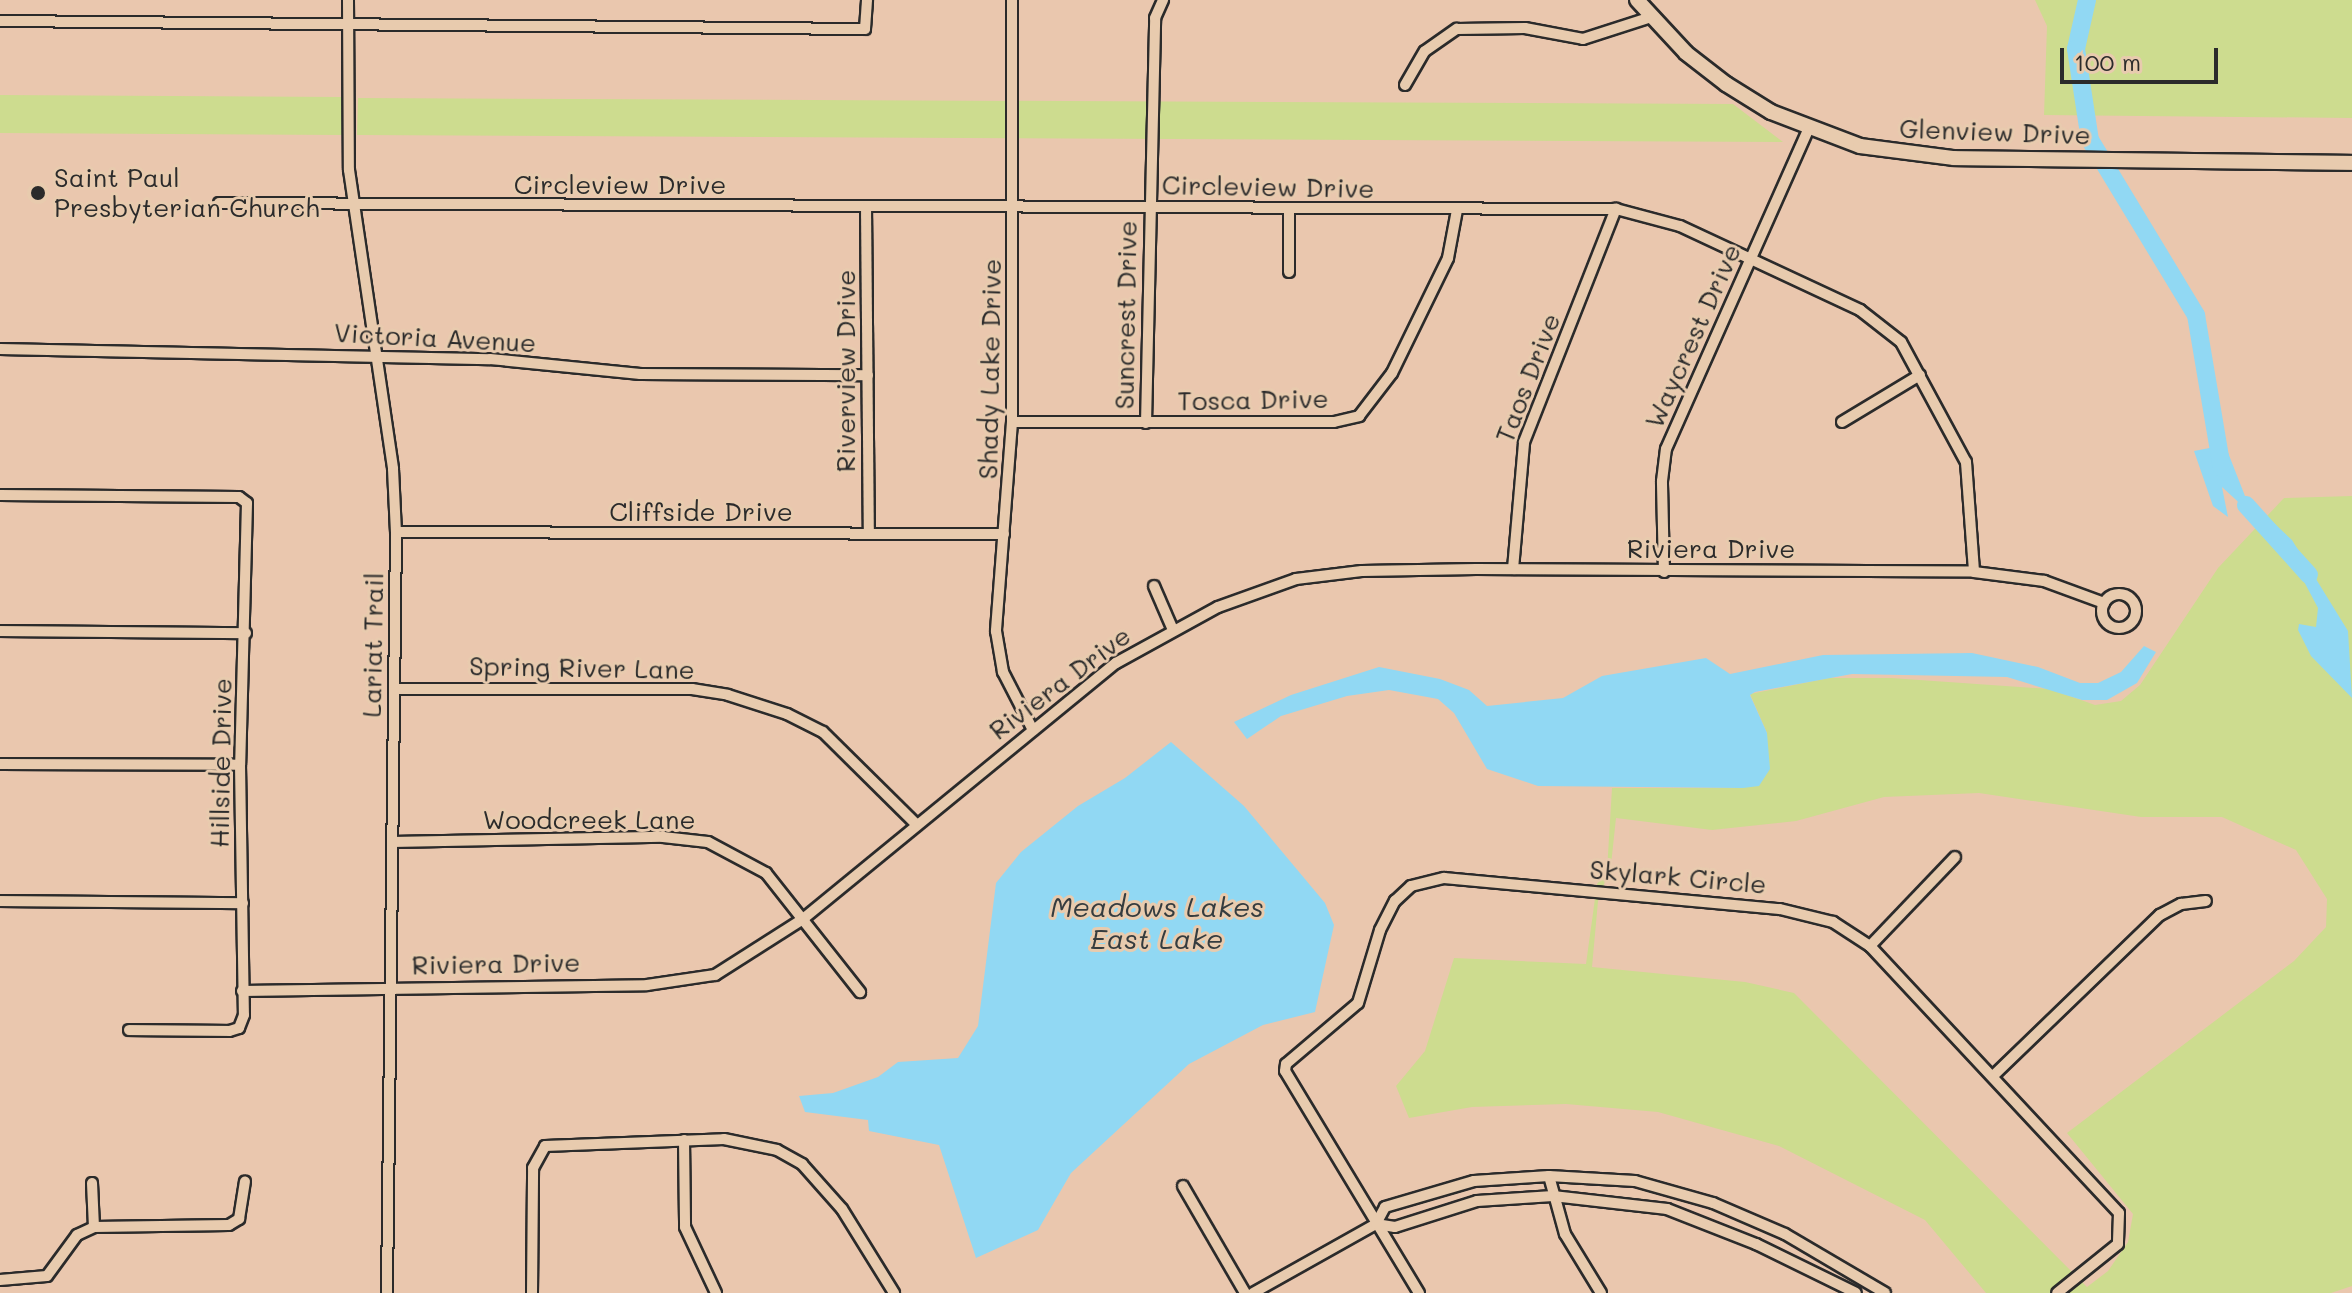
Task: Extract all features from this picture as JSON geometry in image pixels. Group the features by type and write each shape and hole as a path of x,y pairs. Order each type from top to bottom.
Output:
{"main road":[{"name":"Glenview Drive","path":"1637,0 1651,17 1726,84 1771,112 1809,128 1889,153 2049,160 2352,163"}],"street":[{"name":"Lariat Trail","path":"348,0 349,170 377,355 396,532 387,1293"},
{"path":"0,21 865,29 868,22 867,0"},
{"name":"Shady Lake Drive","path":"1012,0 1015,209 1012,422 996,597 999,658 1033,730"},
{"name":"Suncrest Drive","path":"1146,423 1155,18 1163,0"},
{"path":"1405,85 1425,51 1457,29 1525,28 1583,39 1651,17"},
{"name":"Waycrest Drive","path":"1664,572 1662,481 1666,449 1809,128"},
{"name":"Circleview Drive","path":"219,203 1015,209 1616,209 1680,226 1753,259 1879,322 1901,342 1966,462 1974,572"},
{"name":"Riverview Drive","path":"866,207 869,534"},
{"path":"1289,209 1289,272"},
{"name":"Taos Drive","path":"1513,569 1524,442 1616,209"},
{"name":"Tosca Drive","path":"1012,422 1334,422 1359,416 1392,373 1448,258 1457,210"},
{"name":"Victoria Avenue","path":"0,349 490,359 640,374 868,375"},
{"path":"1842,422 1920,375"},
{"name":"Hillside Drive","path":"0,495 245,498 246,633 240,765 243,903 239,1028 129,1030"},
{"name":"Cliffside Drive","path":"396,532 1004,534"},
{"name":"Riviera Drive","path":"242,991 697,980 743,961 803,919 1116,663 1173,630 1271,586 1325,574 1513,569 1974,572 2044,581 2104,603"},
{"path":"1154,586 1173,630"},
{"path":"0,631 246,633"},
{"name":"Spring River Lane","path":"395,689 692,689 739,698 823,732 916,824"},
{"path":"0,764 240,765"},
{"name":"Woodcreek Lane","path":"392,842 692,837 744,858 766,873 860,992"},
{"path":"1870,946 1955,857"},
{"name":"Skylark Circle","path":"1376,1224 1285,1071 1286,1064 1358,1003 1380,930 1395,901 1411,886 1433,878 1481,878 1780,909 1833,922 1870,946 2119,1213 2118,1244 2057,1293"},
{"path":"0,901 243,903"},
{"path":"1993,1076 2160,915 2181,904 2206,901"},
{"path":"684,1140 685,1227 716,1293"},
{"path":"532,1293 533,1168 540,1150 573,1141 684,1140 753,1143 802,1164 842,1209 894,1293"},
{"path":"1549,1176 1565,1234 1601,1293"},
{"path":"1253,1293 1376,1224 1385,1207 1448,1186 1549,1176 1635,1181 1713,1203 1785,1234 1885,1293"},
{"path":"0,1280 47,1276 77,1235 94,1227 229,1225 239,1219 245,1181"},
{"path":"92,1183 94,1227"},
{"path":"1183,1186 1245,1293"},
{"path":"1376,1224 1395,1227 1477,1201 1553,1196 1631,1201 1680,1214 1856,1293"},
{"path":"1376,1224 1419,1293"}],"green space":[{"path":"2035,0 2352,0 2352,118 2044,115 2047,26"},
{"path":"0,95 342,97 342,135 0,133"},
{"path":"358,98 1733,104 1783,142 357,135"},
{"path":"2352,496 2352,1286 2331,1293 1986,1293 1925,1220 1779,1146 1658,1112 1566,1104 1472,1107 1409,1118 1396,1086 1425,1051 1454,958 1586,964 1597,884 1607,871 1612,788 1743,788 1767,733 1750,694 1829,678 1891,678 2050,689 2095,705 2121,701 2140,685 2218,568 2284,498","holes":["1979,793 2141,817 2222,817 2296,850 2327,899 2326,927 2294,961 2067,1133 2133,1214 2128,1242 2108,1271 2087,1287 1794,993 1745,982 1592,967 1598,901 1611,865 1616,818 1712,830 1796,821 1884,797"]}],"water":[{"path":"2225,445 2245,496 2292,540 2348,631 2352,698 2311,656 2298,630 2299,624 2316,627 2318,608 2284,544 2222,487 2228,517 2213,506 2194,451"},
{"path":"2144,646 2156,652 2137,683 2107,700 2082,700 2007,677 1852,674 1755,692 1750,695 1767,733 1770,769 1759,786 1743,788 1538,786 1487,769 1454,713 1438,699 1389,690 1347,696 1281,716 1247,739 1234,722 1291,695 1379,667 1440,679 1469,690 1487,706 1563,698 1602,676 1706,658 1730,674 1823,655 1972,653 2038,667 2080,683 2098,683 2121,672"},
{"name":"Meadows Lakes East Lake","path":"1171,742 1244,806 1325,903 1334,925 1315,1012 1263,1025 1189,1064 1071,1173 1038,1230 976,1258 939,1145 869,1131 868,1120 805,1112 799,1096 833,1093 878,1077 898,1062 958,1058 978,1026 996,883 1021,852 1078,806 1125,778"}],"waterway":[{"path":"2087,0 2076,49 2090,140 2196,315 2222,468"},
{"path":"2246,505 2309,575"}],"place":[{"name":"Saint Paul Presbyterian Church","path":"38,193"}]}
